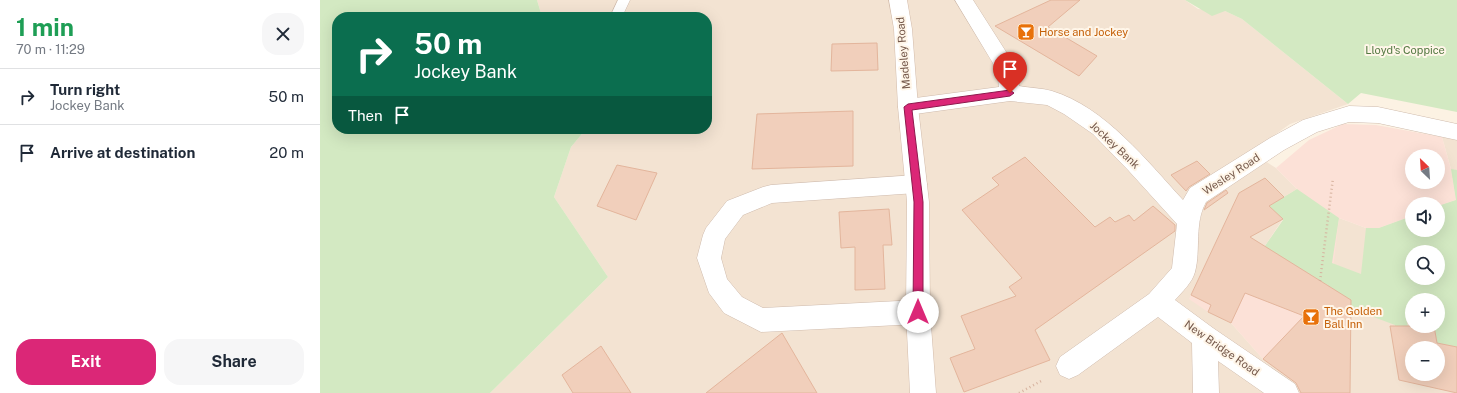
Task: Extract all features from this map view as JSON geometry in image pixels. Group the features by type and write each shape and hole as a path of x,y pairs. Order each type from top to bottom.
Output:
{"street":[{"name":"Madeley Road","path":"898,0 903,29 908,107 918,202 918,312 923,393"},
{"path":"964,0 1007,69 1010,93"},
{"name":"Jockey Bank","path":"908,107 1010,93 1050,98 1071,108 1100,128 1136,164 1188,221"},
{"name":"Wesley Road","path":"1069,366 1158,302 1183,273 1187,246 1188,221 1191,207 1198,195 1276,144 1310,126 1349,114 1378,115 1457,132"},
{"path":"916,184 771,194 735,208 714,235 709,258 717,285 733,305 761,320 918,312"},
{"name":"New Bridge Road","path":"1158,302 1204,337 1286,393"},
{"path":"1204,337 1206,393"}],"lane":[{"path":"618,12 624,0"}],"path":[{"path":"1320,281 1333,178"}],"shaded area":[{"path":"537,0 1185,0 1198,9 1225,11 1242,19 1348,104 1290,124 1251,152 1276,168 1297,189 1269,206 1283,219 1258,256 1208,312 1231,323 1263,359 1277,344 1332,263 1339,218 1366,228 1379,228 1405,219 1405,237 1445,237 1445,204 1456,200 1451,169 1442,137 1457,140 1457,393 490,393 608,277 554,197 571,147 582,134 712,134 712,12 541,12"},
{"path":"1343,124 1376,125 1442,137 1451,169 1456,200 1445,204 1445,197 1405,197 1405,219 1379,228 1366,228 1339,218 1328,313 1277,344 1263,359 1231,323 1208,312 1189,299 1207,260 1235,270 1258,256 1283,220 1269,206 1297,189 1276,168 1309,140"}],"green space":[{"path":"320,0 537,0 541,12 332,12 332,134 582,134 571,147 554,197 608,277 490,393 320,393"},
{"name":"Lloyd's Coppice","path":"1185,0 1457,0 1457,112 1361,93 1348,104 1242,19 1225,11 1212,16"},
{"path":"1451,169 1457,170 1457,347 1445,345 1445,341 1437,341 1435,333 1445,333 1445,293 1405,293 1405,333 1409,333 1394,352 1395,325 1328,300 1328,285 1258,256 1283,220 1269,206 1297,189 1339,218 1332,263 1361,274 1366,228 1379,228 1405,219 1405,237 1445,237 1445,204 1456,200"}],"building":[{"path":"1051,0 1080,0 1048,27 1097,56 1079,76 995,26"},
{"path":"877,43 878,70 831,71 832,44"},
{"path":"853,111 853,166 752,169 757,114"},
{"path":"1025,157 1095,227 1110,217 1115,222 1129,215 1134,221 1153,206 1175,225 1175,231 1035,330 1050,360 964,392 950,358 975,349 961,316 1016,296 1009,287 1022,278 962,210 999,185 992,178"},
{"path":"1197,161 1210,174 1189,187 1186,191 1171,175"},
{"path":"617,165 657,173 636,220 597,206"},
{"path":"1265,178 1284,197 1269,206 1283,219 1250,237 1351,300 1350,393 1301,393 1296,383 1263,359 1304,316 1245,293 1231,323 1208,312 1211,305 1191,295 1239,193"},
{"path":"1226,190 1228,193 1204,210 1207,203"},
{"path":"889,209 892,245 883,245 885,289 855,290 855,247 841,248 839,212"},
{"path":"1390,326 1405,326 1405,333 1435,333 1437,341 1405,341 1405,381 1445,381 1445,345 1457,347 1457,393 1399,380"},
{"path":"782,333 817,393 706,393 735,370"},
{"path":"601,346 631,393 573,393 562,375"}],"place":[{"name":"Horse and Jockey","path":"1026,32"},
{"name":"The Golden Ball Inn","path":"1311,317"}],"route":[{"path":"918,312 918,202 908,107 1010,93"}]}
